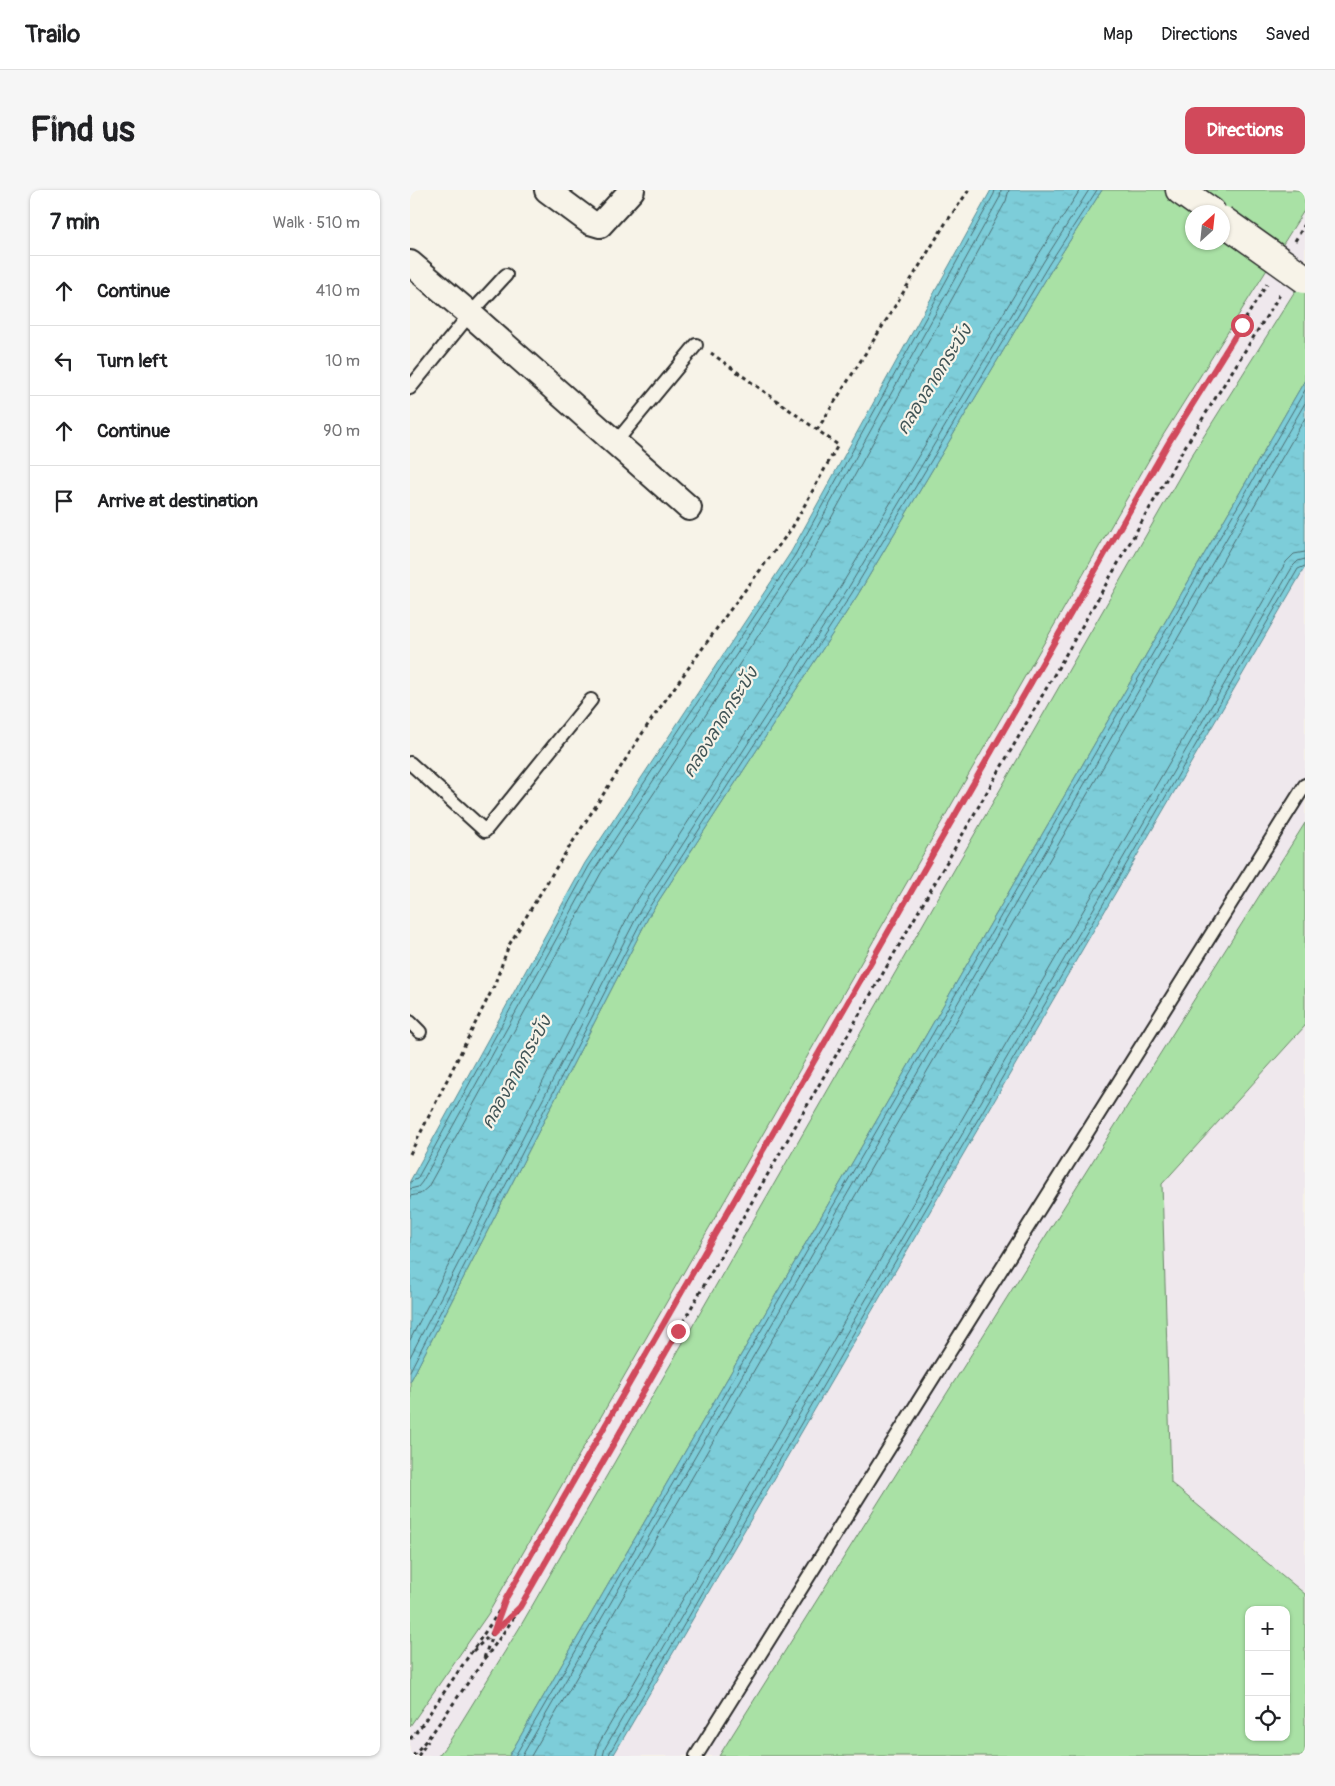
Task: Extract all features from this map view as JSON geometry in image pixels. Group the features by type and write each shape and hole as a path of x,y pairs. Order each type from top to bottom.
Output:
{"street":[{"path":"547,190 590,222 600,225 632,190"},
{"path":"1180,190 1201,205"},
{"path":"1230,227 1295,283"},
{"path":"410,263 689,508"}],"lane":[{"path":"410,388 470,314 506,275"},
{"path":"615,443 700,346"},
{"path":"410,763 485,831 591,700"},
{"path":"696,1756 1305,784"},
{"path":"410,1022 420,1032"}],"path":[{"path":"817,430 888,319 945,224 969,190"},
{"path":"1294,241 1305,224"},
{"path":"410,1739 421,1726 505,1600 1169,442 1268,283"},
{"path":"418,1756 520,1607 1173,467 1295,283"},
{"path":"410,1154 494,986 509,945 554,871 650,723 792,528 838,445 700,346"},
{"path":"483,1662 505,1600"},
{"path":"468,1657 520,1607"},
{"path":"413,1756 433,1732"}],"shaded area":[{"path":"1305,190 1305,1756 410,1756 410,1546 1187,250 1230,250 1230,237"}],"green space":[{"path":"1102,190 1305,190 1305,209 1162,437 488,1614 410,1726 410,1382 650,914 857,596 1053,267"},
{"path":"1305,275 1305,380 509,1756 438,1756 449,1742 520,1627 1192,455"},
{"path":"1305,823 1305,1026 1162,1184 1171,1483 1305,1594 1305,1756 719,1756"}],"water":[{"name":"คลองลาดกระบัง","path":"991,190 1102,190 1053,267 857,596 650,914 410,1382 410,1181 585,863 791,552"},
{"path":"1305,380 1305,567 613,1756 509,1756"}],"route":[{"path":"678,1331 520,1607 493,1633 505,1600 1169,442 1242,325"}]}
